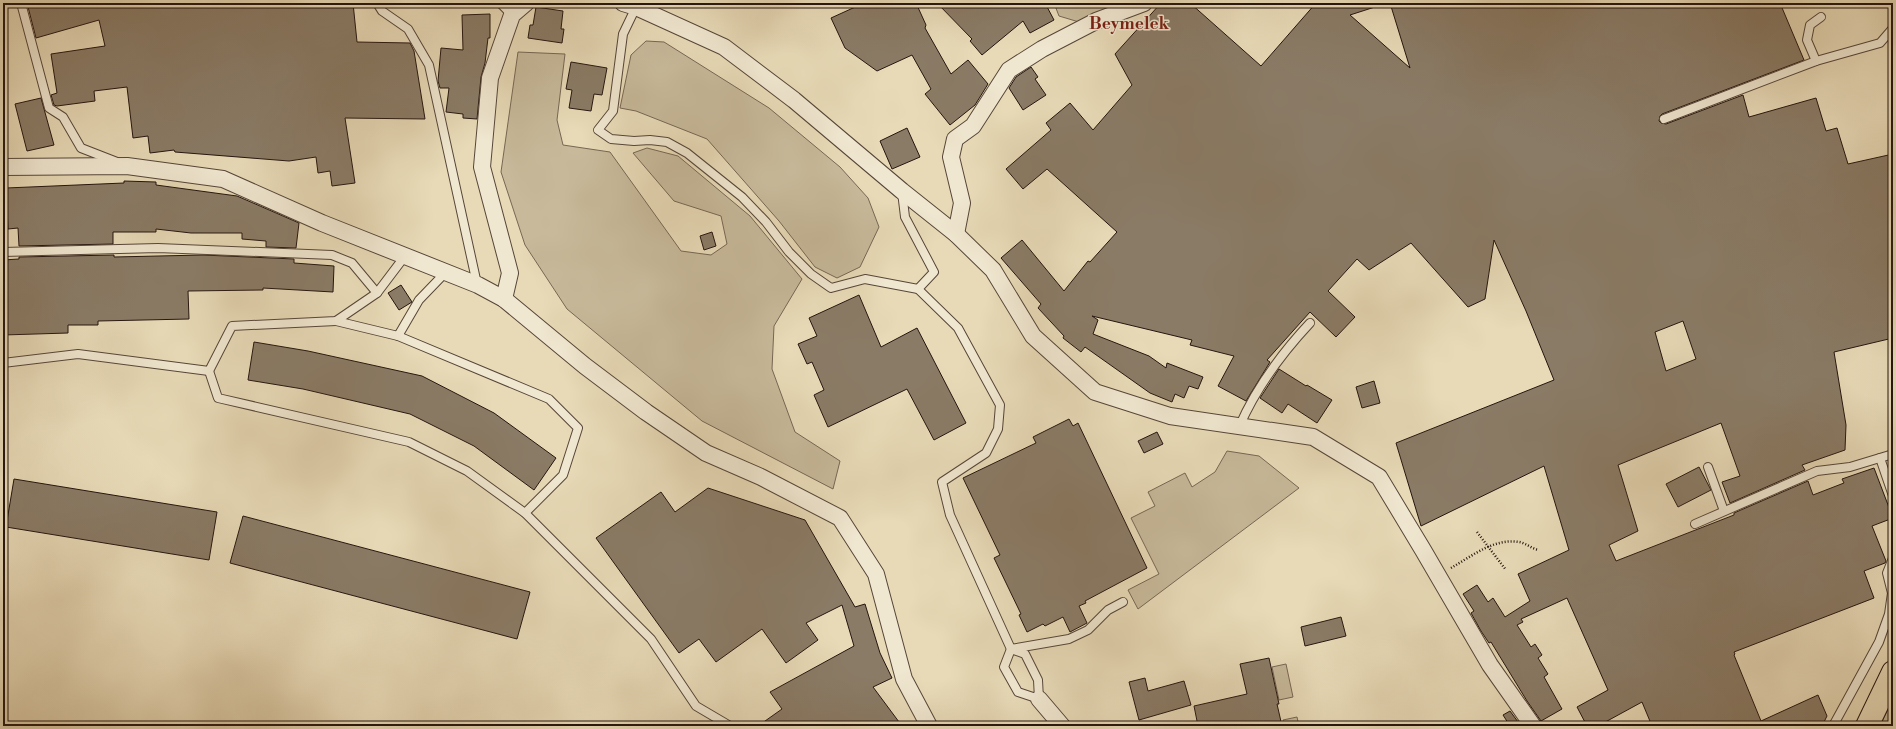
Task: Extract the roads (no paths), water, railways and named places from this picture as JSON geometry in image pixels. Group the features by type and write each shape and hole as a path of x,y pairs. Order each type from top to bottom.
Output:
{"highway":[{"path":"1867,726 1893,672"}],"street":[{"path":"504,299 510,273 482,167 490,78 512,15 526,3"},
{"path":"956,234 962,203 951,157 955,139 973,126 1009,70 1042,49 1096,21 1144,3"},
{"path":"632,4 724,47 794,100 902,191 956,234 993,270 1034,336 1095,392 1170,416 1313,437 1379,477 1438,574 1490,665 1533,726"},
{"path":"3,167 127,166 223,179 322,222 445,273 478,285 504,299 585,366 646,412 706,453 761,477 840,518 876,574 904,679 929,726"},
{"path":"1039,699 1062,726"}],"lane":[{"path":"22,3 49,108 63,117 81,148 127,166"},
{"path":"377,3 382,11 408,29 429,65 478,285"},
{"path":"500,3 512,15"},
{"path":"632,4 623,34 612,112 598,130 611,139 667,142 687,153 742,197 766,222 810,274 831,288 865,279 918,289 958,328 1000,405 998,429 986,453 942,482 950,515 1010,649 1004,667 1018,692 1039,699 1038,680 1025,654 1010,649"},
{"path":"1816,61 1807,40 1810,25 1821,17"},
{"path":"1664,119 1816,61 1880,43 1893,28"},
{"path":"902,191 904,217 934,272 918,289"},
{"path":"3,252 158,248 332,255 352,263 377,293"},
{"path":"336,321 377,293 406,256"},
{"path":"398,336 419,300 445,273"},
{"path":"525,513 563,474 578,428 549,399 398,336 336,321 232,326 209,371 218,398 409,442 467,471 525,513 651,639 696,706 730,726"},
{"path":"1239,427 1250,402 1290,344 1310,323"},
{"path":"3,363 78,354 209,371"},
{"path":"1695,524 1817,471 1850,466 1893,454"},
{"path":"1880,458 1893,496"},
{"path":"1708,467 1724,511"},
{"path":"1833,726 1879,642 1889,614 1892,593 1887,572 1893,558"},
{"path":"1010,649 1069,639 1088,630 1108,610 1122,602"}],"district":[{"name":"Beymelek","path":"1129,23"}]}
